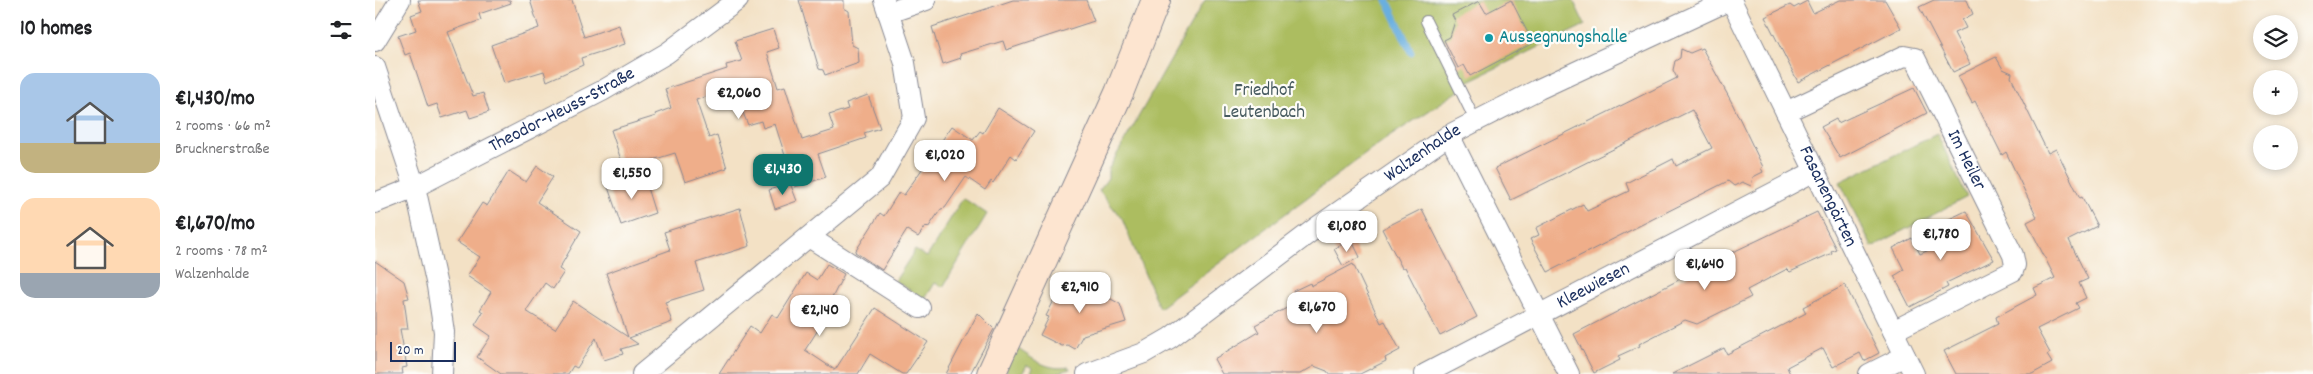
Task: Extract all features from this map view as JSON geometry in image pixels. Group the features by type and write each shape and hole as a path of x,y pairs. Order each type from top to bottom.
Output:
{"street":[{"path":"375,41 400,0"},
{"name":"Theodor-Heuss-Straße","path":"375,203 415,188 601,91 659,58 738,0"},
{"path":"642,374 880,178 914,118 905,64 886,6 927,0"},
{"path":"991,374 1122,87 1156,0"},
{"path":"1122,87 1176,0"},
{"name":"Fasanengärten","path":"1731,0 1914,374"},
{"name":"Walzenhalde","path":"1087,374 1144,353 1170,338 1317,227 1449,135 1475,120 1731,0"},
{"name":"Im Heiler","path":"1786,112 1904,56 1915,58 2013,255 2015,265 2013,271 1893,331"},
{"path":"375,67 415,188 437,286 443,323 445,358 443,374"},
{"path":"1449,135 1569,374"},
{"name":"Kleewiesen","path":"1425,374 1815,171"},
{"path":"809,237 920,308"},
{"path":"1132,374 1144,353"},
{"path":"1869,374 1905,356"}],"lane":[{"path":"1426,21 1475,120"}],"green space":[{"name":"Friedhof Leutenbach","path":"1205,0 1573,0 1585,25 1467,82 1468,85 1383,141 1159,308 1122,219 1099,190 1108,178 1108,170"},
{"path":"1937,134 1967,197 1872,247 1840,182"},
{"path":"963,198 987,214 943,287 935,283 925,299 895,281 915,250 927,257"},
{"path":"1015,347 1047,366 1069,367 1070,369 1055,374 1030,374 1033,368 1027,365 1022,374 1008,374 1006,369"}],"building":[{"path":"418,0 510,0 511,3 479,14 481,20 448,32 473,96 483,93 489,112 470,118 467,110 442,118 437,104 428,107 410,53 405,55 398,36 416,30 411,15 422,11"},
{"path":"530,0 572,0 584,37 619,25 625,44 581,58 583,65 547,81 544,71 504,83 491,45 539,28"},
{"path":"799,0 844,0 844,8 849,11 852,45 858,48 859,63 825,75 823,70 819,69"},
{"path":"1013,0 1086,0 1094,21 1006,50 1003,41 960,54 961,58 943,64 932,27"},
{"name":"Aussegnungshalle","path":"1511,0 1533,43 1470,76 1464,65 1458,68 1444,40 1450,37 1455,21 1452,15 1479,1 1486,13"},
{"path":"1840,0 1885,0 1901,28 1798,82 1765,17 1790,5 1794,8 1807,1 1813,13"},
{"path":"1934,0 1967,0 1973,14 1962,20 1966,28 1954,33 1970,64 1953,72 1919,7"},
{"path":"773,29 779,48 767,52 778,88 785,86 802,140 834,130 829,115 848,109 846,103 868,95 880,128 864,133 866,138 818,154 826,177 795,187 775,124 763,128 761,121 748,125 733,88 696,100 709,138 717,135 727,168 685,182 675,153 624,169 611,130 656,116 655,114 671,108 665,89 727,69 726,65 742,61 735,41"},
{"path":"1702,48 1731,101 1763,167 1761,168 1763,172 1753,177 1751,186 1742,182 1734,186 1728,181 1548,272 1530,239 1539,235 1536,228 1583,204 1587,211 1629,191 1626,183 1673,159 1676,166 1712,148 1692,110 1511,200 1495,168 1677,78 1673,70 1675,61 1680,58 1681,49 1690,53"},
{"path":"1996,57 2003,69 2012,73 2011,77 2048,153 2056,149 2080,198 2082,197 2097,226 2069,240 2088,279 2079,283 2086,298 2076,303 2079,308 2037,329 2050,353 2047,355 2052,363 2032,374 1956,374 1944,351 1998,324 1996,317 2037,295 2034,288 2055,278 2027,222 2037,217 2006,152 2002,155 1975,101 1972,103 1958,76"},
{"path":"1914,88 1927,113 1840,158 1821,127 1836,119 1838,123"},
{"path":"998,108 1034,131 1016,159 1011,155 993,183 991,181 985,190 966,177 945,208 941,209 928,228 926,226 918,237 907,230 882,270 855,252 880,213 884,216 899,192 904,195 952,126 973,140 980,131 983,133"},
{"path":"537,166 553,177 537,202 581,231 559,269 564,272 553,289 545,283 526,311 555,329 573,301 628,337 606,273 670,250 664,232 740,208 750,246 696,263 704,290 665,302 672,322 629,338 638,344 621,349 623,354 604,360 596,338 577,368 573,366 568,374 501,374 477,357 491,336 475,325 483,312 480,310 491,292 467,276 480,257 457,242 482,203 487,206 509,171 526,182"},
{"path":"643,175 655,213 621,225 608,187"},
{"path":"790,183 797,201 775,209 769,190"},
{"path":"1422,209 1477,317 1440,336 1405,267 1402,268 1382,229"},
{"path":"1966,211 1994,260 1946,283 1948,287 1910,307 1894,276 1904,270 1893,248 1912,238 1920,254 1956,238 1947,220"},
{"path":"1817,212 1836,249 1831,251 1832,253 1790,272 1787,269 1747,290 1751,297 1697,324 1685,320 1639,344 1640,346 1618,356 1620,360 1594,373 1574,334 1733,252"},
{"path":"1351,239 1360,257 1343,266 1334,249"},
{"path":"375,261 404,281 409,298 404,299 408,329 400,329 407,367 402,368 403,374 375,374"},
{"path":"827,264 844,274 830,302 834,305 805,350 835,370 875,308 928,342 906,374 902,374 870,354 858,374 719,374 750,326 760,333 772,314 778,318 806,273 817,280"},
{"path":"1353,264 1381,323 1385,321 1400,350 1385,358 1386,361 1360,374 1329,374 1327,371 1314,366 1300,374 1222,374 1214,359 1259,332 1255,325 1298,302 1293,291 1310,283 1311,286"},
{"path":"1074,279 1086,285 1097,281 1100,293 1120,304 1126,322 1083,335 1075,349 1068,345 1062,346 1040,335 1049,317 1046,316 1061,287 1069,291"},
{"path":"1845,285 1879,353 1864,361 1860,353 1833,367 1823,348 1787,367 1790,374 1672,374 1724,348 1727,354 1806,313 1803,307"},
{"path":"978,313 994,329 970,374 946,374"}],"waterway":[{"path":"1387,0 1411,52"}],"place":[{"name":"Aussegnungshalle","path":"1489,38"}]}
